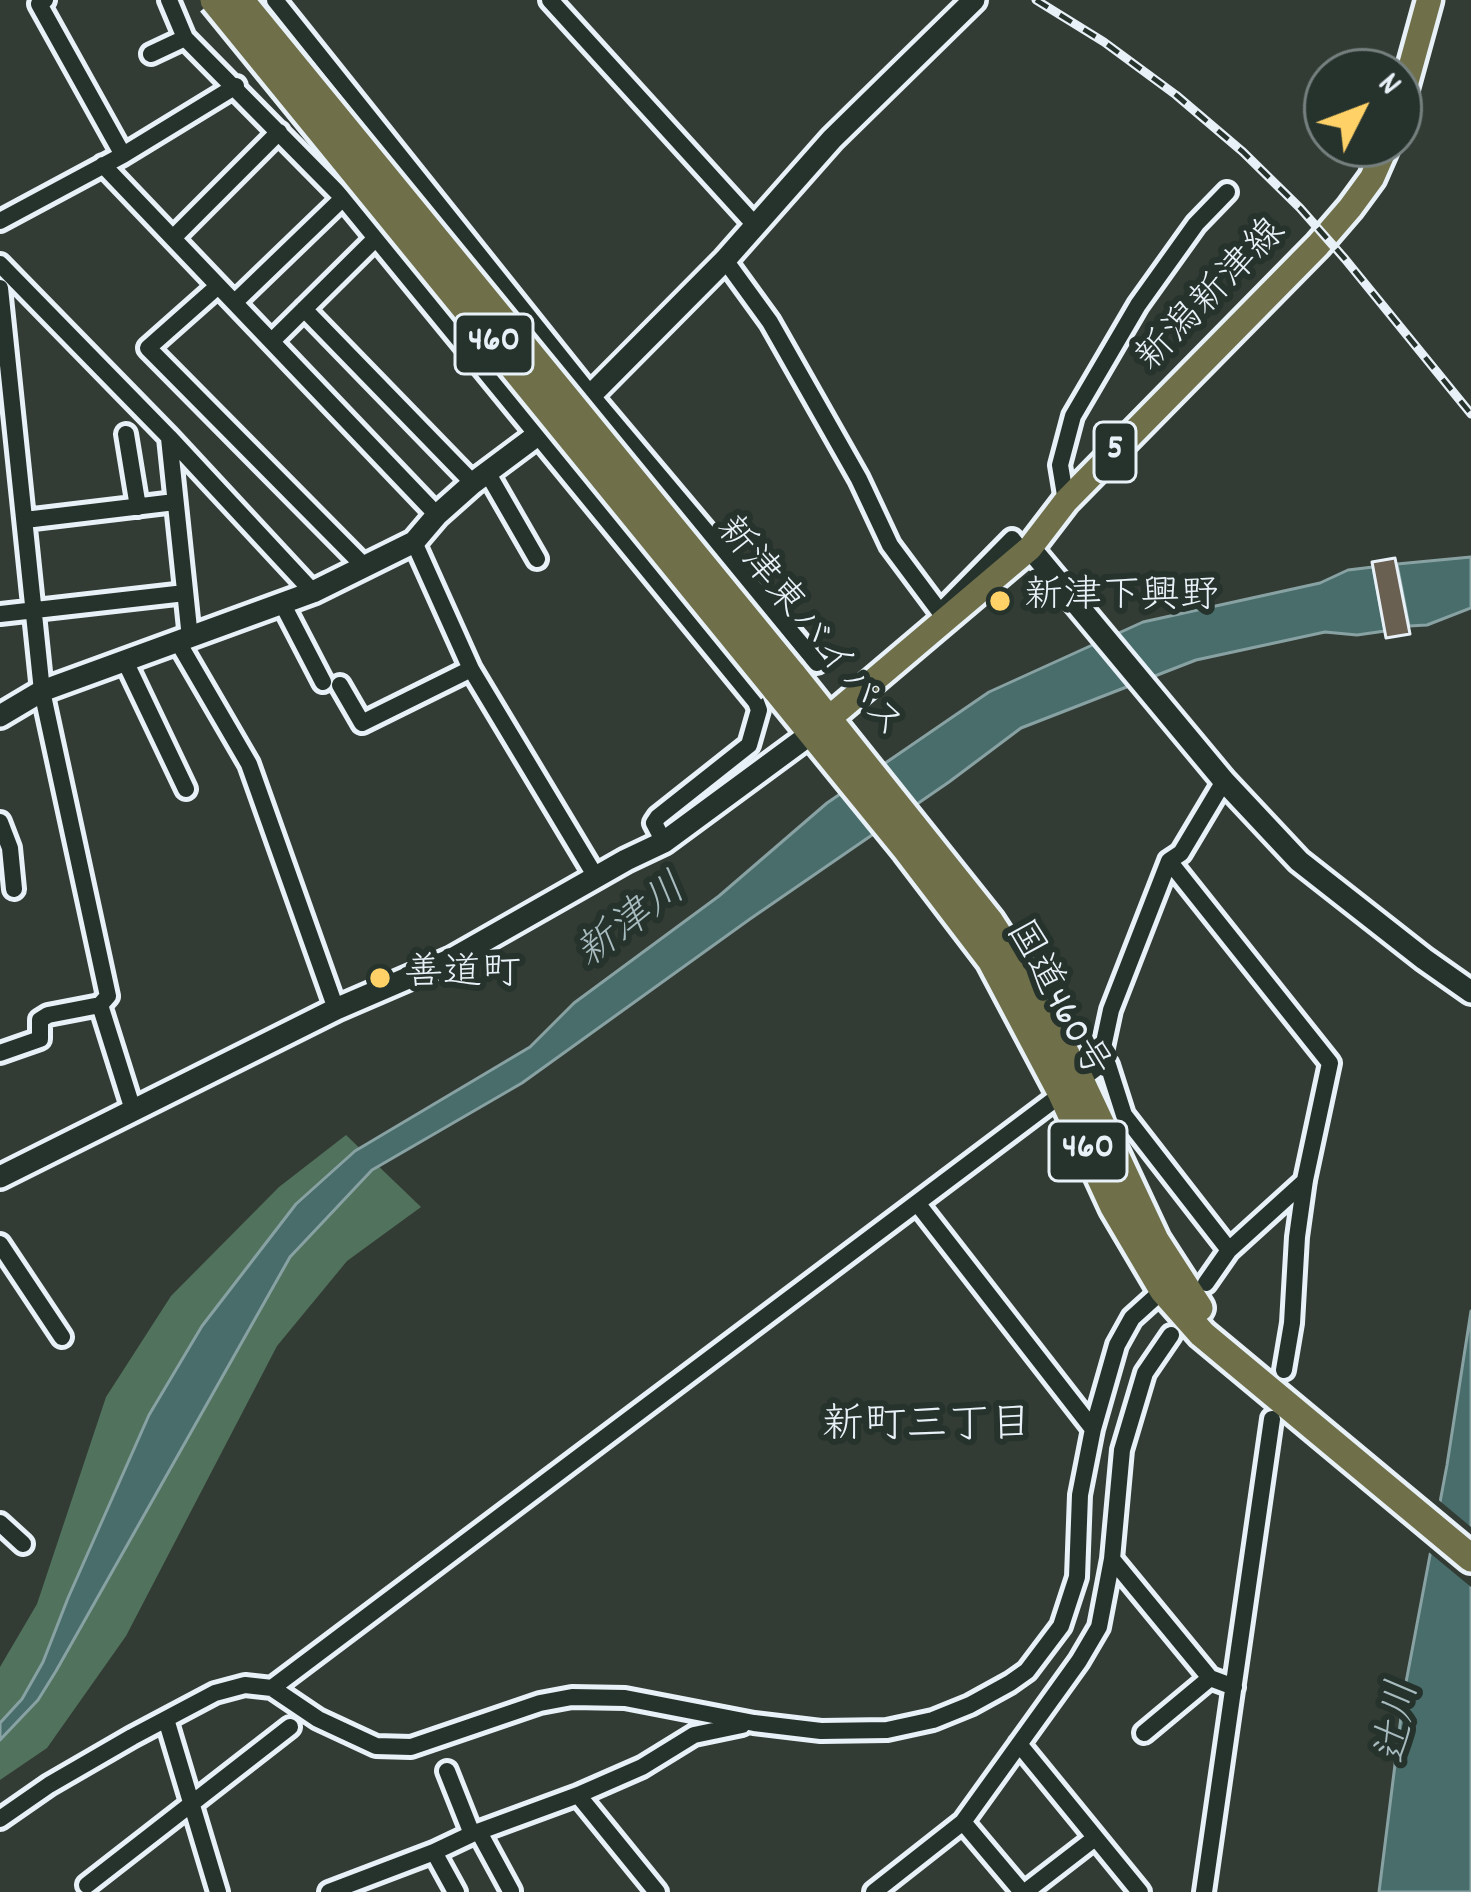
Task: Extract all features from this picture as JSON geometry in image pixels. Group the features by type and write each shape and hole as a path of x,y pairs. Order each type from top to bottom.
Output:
{"highway":[{"name":"新津東バイパス","path":"214,0 795,675"},
{"name":"新津東バイパス","path":"240,0 795,675 820,726"},
{"name":"国道460号","path":"820,726 915,843 991,960 1081,1080 1114,1207 1163,1290 1202,1334 1471,1558"},
{"name":"460","path":"1081,1080 1155,1240 1236,1360"}],"main road":[{"path":"1416,48 1429,0"},
{"name":"新潟新津線","path":"820,726 1027,550 1066,501 1328,232 1376,168"}],"street":[{"path":"45,0 39,4 123,155"},
{"path":"169,0 185,38 343,198 756,702 759,710 748,745 658,817 655,824 664,842"},
{"path":"275,0 591,395 795,675"},
{"path":"550,0 755,225"},
{"path":"0,716 42,691 314,592 414,542 480,477 591,395 725,260 832,139 974,0"},
{"path":"152,54 185,38"},
{"path":"0,221 123,155 236,86"},
{"path":"174,237 279,132"},
{"path":"103,165 437,515"},
{"path":"1066,501 1060,465 1073,416 1138,305 1196,224 1227,192"},
{"path":"235,302 343,198"},
{"path":"273,340 375,238"},
{"path":"725,260 770,322 859,479 890,545 940,612 1012,539 1097,627 1224,782 1299,861 1471,992"},
{"path":"0,264 314,592"},
{"path":"218,286 148,348 364,567"},
{"path":"0,288 8,429 25,520 42,691 108,996 100,1005 48,1015 40,1021 40,1039 0,1053"},
{"path":"304,309 480,477 537,559"},
{"path":"126,434 138,507"},
{"path":"169,437 185,593 184,640 249,764 336,1009"},
{"path":"25,520 175,502"},
{"path":"414,542 471,669 596,877"},
{"path":"0,614 185,593"},
{"path":"281,603 362,723 471,669"},
{"path":"125,662 186,789"},
{"path":"0,1177 336,1009 452,959 664,842 820,726"},
{"path":"1081,1080 1169,861 1181,854 1224,782"},
{"path":"0,822 10,848 14,889"},
{"path":"1169,861 1330,1063 1305,1180 1284,1370"},
{"path":"100,1005 133,1110"},
{"path":"272,1688 1081,1080 1108,1066 1124,1115 1229,1250"},
{"path":"1206,1283 1229,1250 1305,1180"},
{"path":"917,1203 1093,1429"},
{"path":"0,1244 62,1337"},
{"path":"0,1819 49,1785 166,1719 215,1693 245,1684 272,1688 318,1719 376,1746 411,1747 540,1703 572,1697 625,1698 754,1723 863,1732 914,1725 970,1705 1027,1671 1061,1626 1077,1577 1080,1495 1093,1429 1117,1345 1132,1318 1163,1290"},
{"path":"874,1892 964,1822 1099,1627 1112,1559 1122,1450 1145,1373 1171,1335"},
{"path":"1204,1892 1273,1419"},
{"path":"0,1523 23,1544"},
{"path":"1112,1559 1210,1678 1234,1687"},
{"path":"1144,1733 1210,1678"},
{"path":"166,1719 218,1892"},
{"path":"329,1892 578,1795 642,1767 694,1735 754,1723"},
{"path":"87,1886 290,1726"},
{"path":"1019,1744 1140,1892"},
{"path":"447,1771 511,1891"},
{"path":"578,1795 657,1892"},
{"path":"964,1822 1023,1892 1095,1838"},
{"path":"434,1852 456,1892"}],"green space":[{"path":"346,1135 421,1207 347,1261 277,1346 126,1636 47,1748 0,1780 0,1667 37,1604 106,1397 171,1296 279,1187"}],"water":[{"path":"1471,557 1471,608 1427,625 1409,626 1397,564"},
{"path":"1373,567 1385,631 1325,632 1196,660 1021,728 522,1083 372,1170 290,1257 56,1671 38,1700 0,1740 0,1723 22,1699 43,1662 149,1415 202,1326 296,1204 355,1151 530,1047 574,1003 719,896 827,803 989,692 1143,622"},
{"name":"辻川","path":"1471,1311 1471,1892 1379,1892 1404,1693"}],"pier":[{"path":"1435,1497 1471,1527 1471,1587 1425,1549"}],"building":[{"path":"1395,558 1410,634 1386,638 1372,562"}],"railway":[{"path":"1036,0 1104,42 1243,152 1345,259 1471,414"}],"place":[{"name":"新津下興野","path":"1000,601"},
{"name":"善道町","path":"380,978"}],"district":[{"name":"新町三丁目","path":"927,1430"}],"water label":[{"name":"新津川","path":"634,925"}]}
